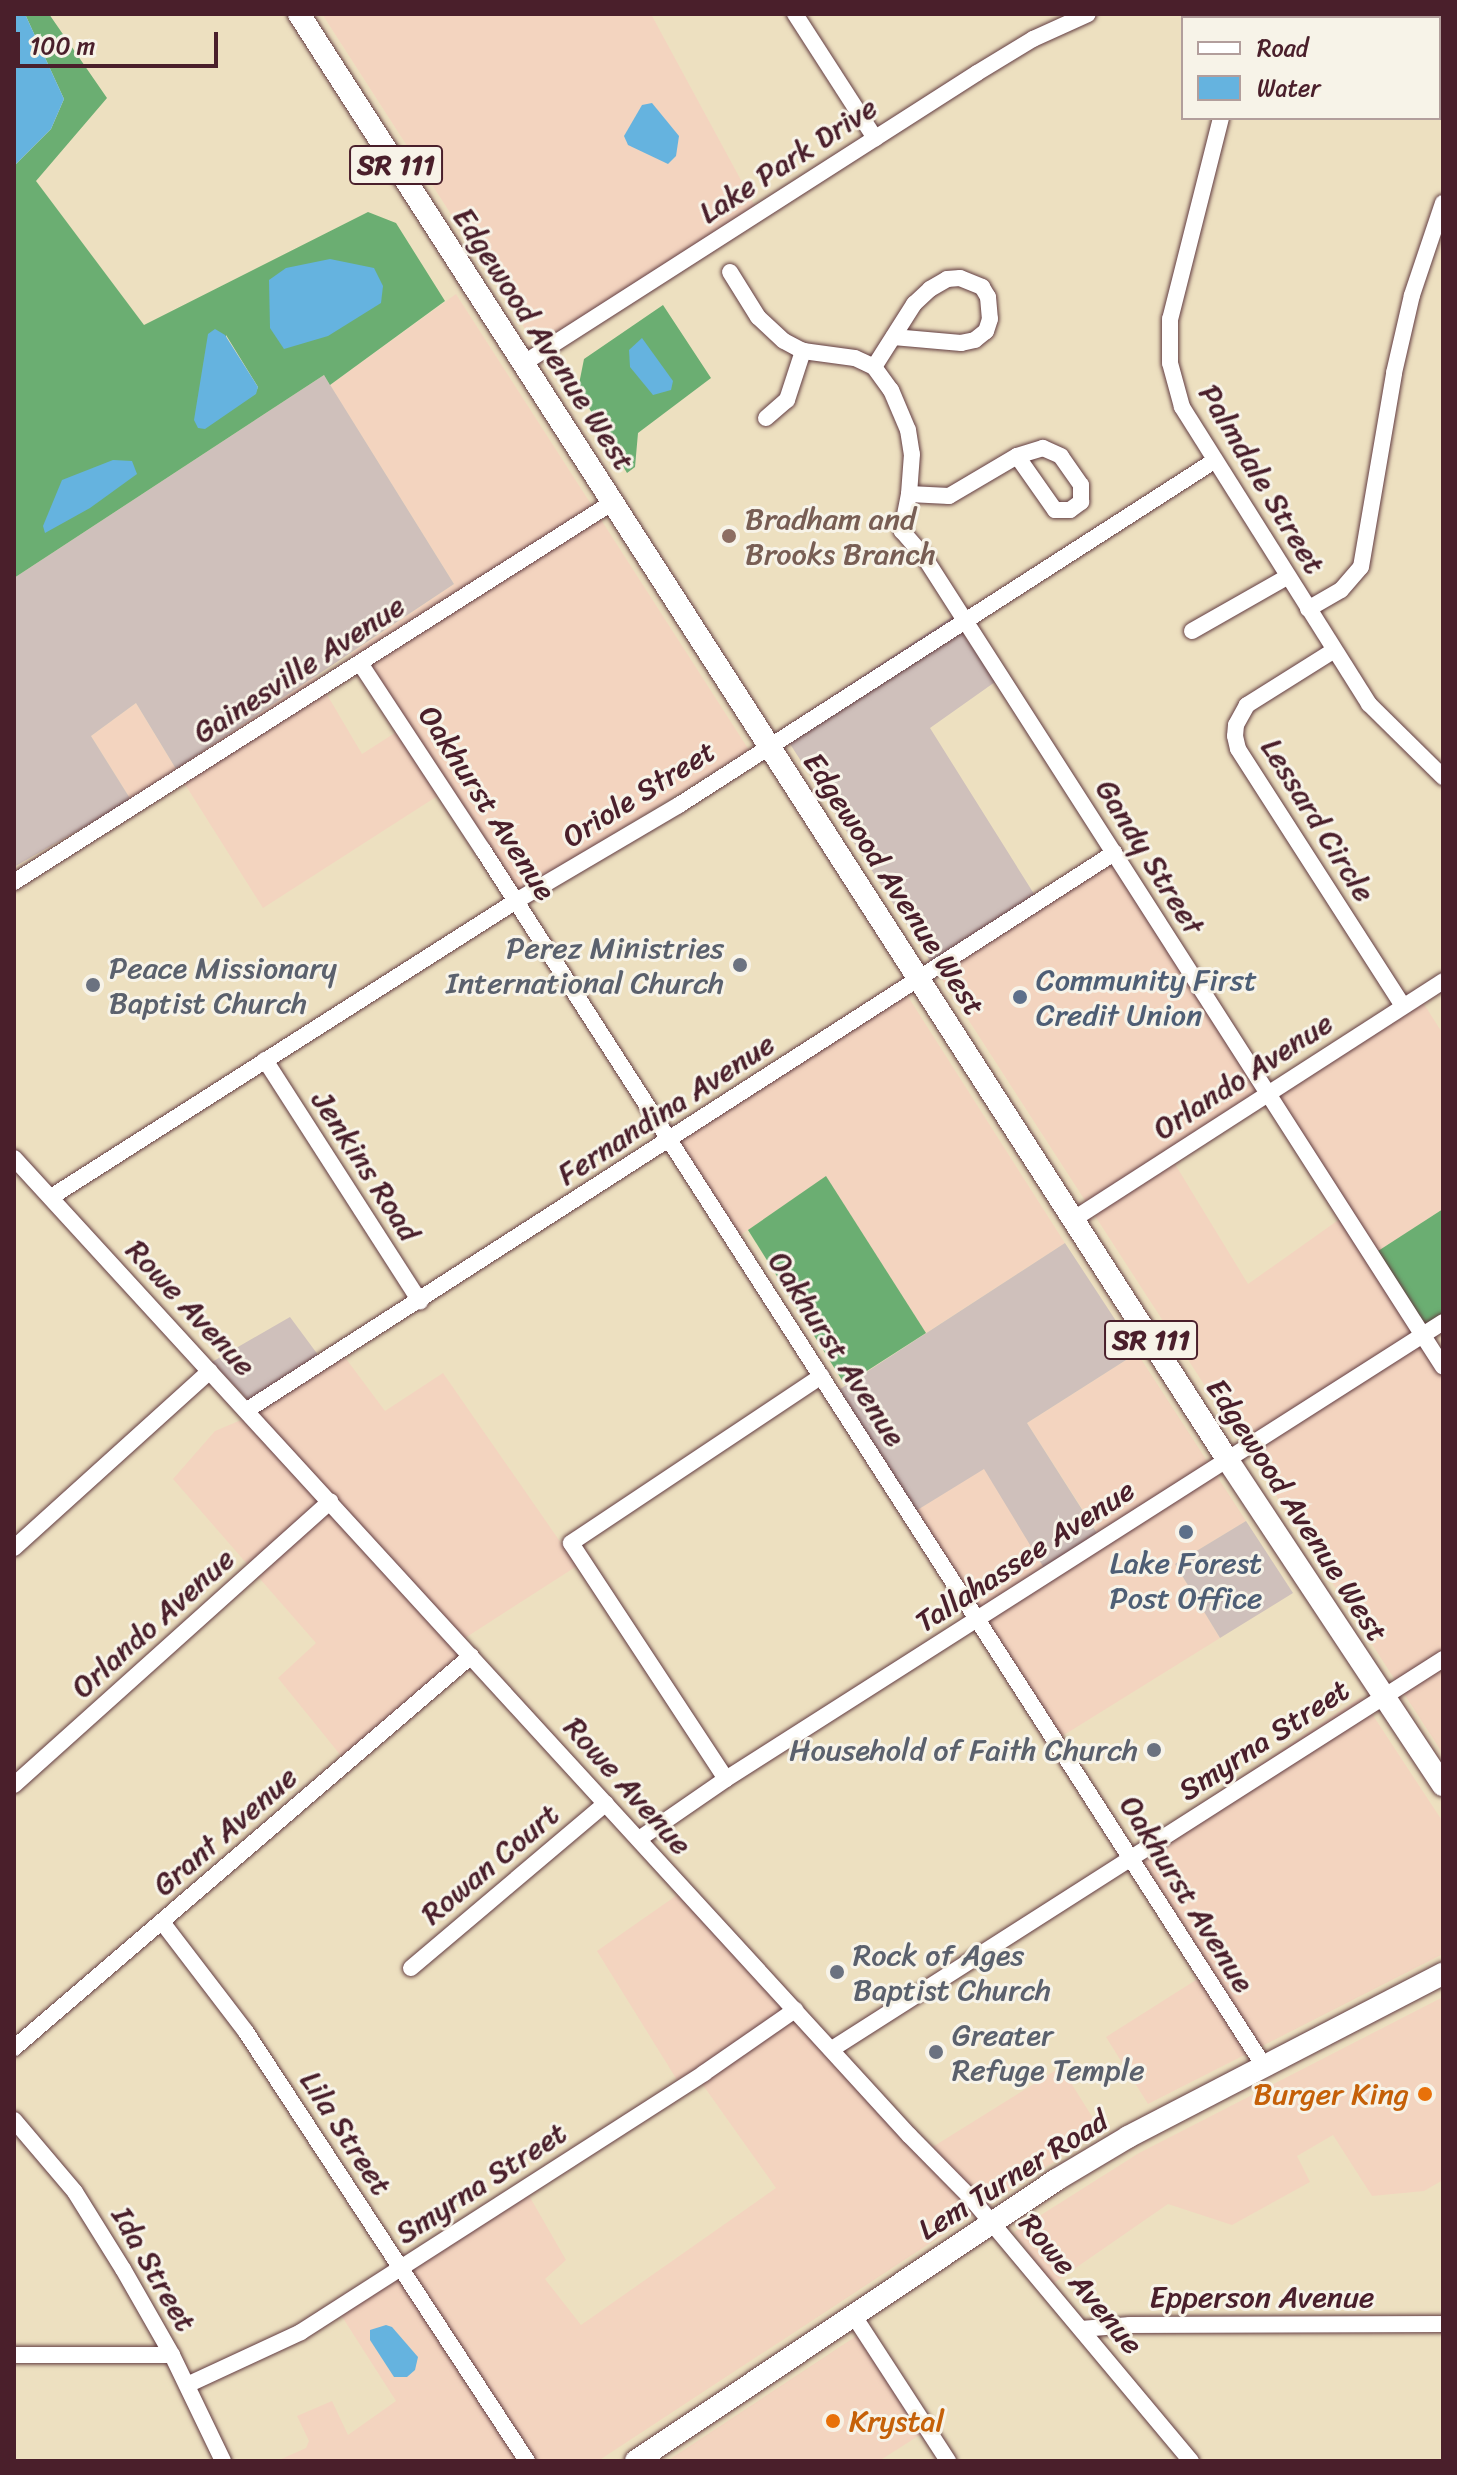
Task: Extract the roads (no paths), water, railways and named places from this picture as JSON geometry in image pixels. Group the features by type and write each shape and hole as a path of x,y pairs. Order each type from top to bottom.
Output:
{"main road":[{"name":"Edgewood Avenue West","path":"299,14 1227,1459 1443,1785"},
{"name":"Lem Turner Road","path":"636,2461 992,2222 1128,2137 1443,1974"}],"street":[{"path":"795,14 875,138"},
{"name":"Lake Park Drive","path":"524,363 1033,39 1088,14"},
{"name":"Palmdale Street","path":"1220,120 1173,297 1168,340 1182,407 1369,704 1443,777"},
{"path":"1308,609 1341,590 1361,567 1394,373 1412,295 1443,203"},
{"path":"730,272 758,317 784,341 803,351 855,358 874,367 893,337 914,304 947,279 972,281 988,297 990,319 986,331 975,340 946,343 893,337"},
{"path":"766,418 787,400 803,351"},
{"name":"Gandy Street","path":"874,367 891,390 908,430 912,454 902,531 923,555 1443,1367"},
{"path":"909,494 949,496 1017,456"},
{"name":"Oriole Street","path":"51,1197 516,901 771,747 964,619 1214,461"},
{"name":"Gainesville Avenue","path":"14,882 613,502"},
{"path":"1192,631 1287,577"},
{"name":"Lessard Circle","path":"1333,651 1247,705 1236,725 1235,736 1238,749 1403,1006"},
{"name":"Oakhurst Avenue","path":"360,663 1264,2066"},
{"name":"Fernandina Avenue","path":"247,1410 1114,853"},
{"name":"Orlando Avenue","path":"1074,1219 1443,981"},
{"name":"Jenkins Road","path":"265,1060 420,1301"},
{"name":"Rowe Avenue","path":"17,1168 51,1197 992,2222 1191,2461"},
{"name":"Tallahassee Avenue","path":"639,1839 726,1779 1443,1322"},
{"path":"14,1548 210,1371"},
{"path":"726,1779 571,1543 821,1376"},
{"name":"Orlando Avenue","path":"14,1785 330,1501"},
{"name":"Grant Avenue","path":"14,2048 471,1656"},
{"name":"Smyrna Street","path":"832,2049 1443,1659"},
{"name":"Rowan Court","path":"411,1968 606,1803"},
{"name":"Lila Street","path":"162,1922 246,2032 527,2461"},
{"name":"Smyrna Street","path":"187,2385 301,2332 704,2073 795,2010"},
{"name":"Ida Street","path":"14,2120 75,2192 172,2355 223,2461"},
{"path":"854,2316 948,2461"},
{"name":"Epperson Avenue","path":"1081,2329 1443,2324"},
{"path":"14,2355 172,2355"}],"water":[{"path":"14,14 25,14 64,99 51,129 14,166"},
{"path":"652,103 679,136 676,156 668,164 628,145 624,136 642,105"},
{"path":"330,259 374,268 383,286 381,303 328,336 284,349 270,328 269,280 286,268"},
{"path":"215,329 225,335 258,387 256,394 205,429 198,428 194,420 208,334"},
{"path":"642,338 673,381 671,390 653,395 630,367 629,350"},
{"path":"113,460 132,461 137,474 90,508 45,533 43,526 62,480"},
{"path":"386,2325 392,2327 418,2357 415,2370 407,2377 394,2377 370,2340 370,2330"}],"place":[{"name":"Bradham and Brooks Branch","path":"729,536"},
{"name":"Perez Ministries International Church","path":"740,965"},
{"name":"Peace Missionary Baptist Church","path":"93,985"},
{"name":"Community First Credit Union","path":"1020,997"},
{"name":"Lake Forest Post Office","path":"1186,1532"},
{"name":"Household of Faith Church","path":"1154,1750"},
{"name":"Rock of Ages Baptist Church","path":"837,1972"},
{"name":"Greater Refuge Temple","path":"936,2052"},
{"name":"Burger King","path":"1425,2094"},
{"name":"Krystal","path":"833,2421"}]}
